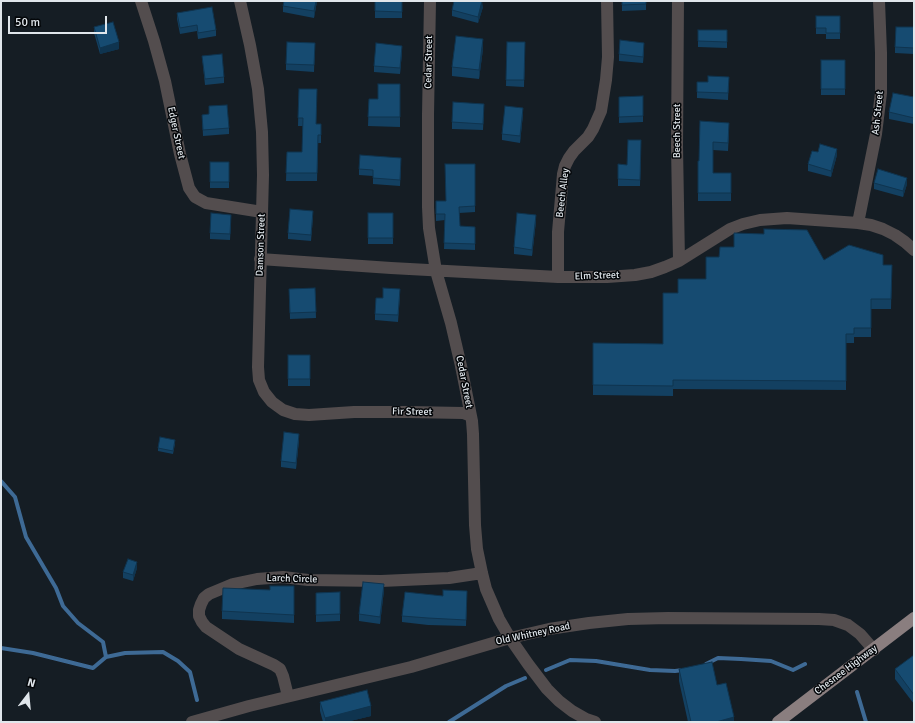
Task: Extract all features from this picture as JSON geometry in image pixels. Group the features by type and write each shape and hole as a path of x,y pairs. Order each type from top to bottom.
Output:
{"main road":[{"name":"Chesnee Highway","path":"778,722 914,618"}],"street":[{"name":"Edger Street","path":"141,1 165,81 180,154 189,188 195,197 206,203 262,212"},
{"name":"Damson Street","path":"240,1 258,88 262,132 263,175 260,259 259,380 264,392 272,402 283,410 296,414 309,415 354,412"},
{"name":"Cedar Street","path":"430,1 428,207 431,242 436,271 451,323 471,416 473,434 475,526 477,550 482,573 492,604 499,619 510,638 547,689 572,711 595,722"},
{"name":"Beech Alley","path":"558,278 558,232 565,166 574,151 585,142 601,111 608,57 607,1"},
{"name":"Beech Street","path":"678,1 677,146 679,260"},
{"name":"Ash Street","path":"858,223 876,134 880,93 881,53 879,1"},
{"name":"Elm Street","path":"260,259 558,278 636,275 665,267 743,224 760,220 787,218 871,225 895,235 914,250"},
{"name":"Fir Street","path":"354,412 463,413 471,416"},
{"name":"Larch Circle","path":"288,696 280,669 239,649 206,627 199,616 199,610 204,598 233,584 257,579 282,577 308,580 382,581 449,578 482,573"},
{"name":"Old Whitney Road","path":"192,722 288,696 411,667 510,638 573,625 628,619 834,620 848,625 860,634 874,650"}],"building":[{"path":"284,1 316,1 314,11 283,6"},
{"path":"375,1 402,1 402,12 375,11"},
{"path":"454,1 482,1 478,17 452,10"},
{"path":"622,1 646,1 646,4 622,5"},
{"path":"212,7 216,30 198,33 197,25 180,28 177,13"},
{"path":"816,16 840,16 840,33 826,33 826,28 816,28"},
{"path":"113,22 119,42 100,48 94,27"},
{"path":"896,27 914,27 914,48 895,47"},
{"path":"698,30 727,30 727,42 698,41"},
{"path":"456,36 483,39 479,70 452,67"},
{"path":"620,40 644,43 643,57 619,54"},
{"path":"287,42 315,43 314,65 286,64"},
{"path":"507,42 525,42 524,80 506,80"},
{"path":"376,43 402,46 400,68 374,66"},
{"path":"222,54 224,77 205,79 202,56"},
{"path":"821,60 845,60 845,89 821,89"},
{"path":"708,76 729,77 728,93 697,92 697,82 708,82"},
{"path":"378,84 400,84 400,117 368,117 369,99 378,99"},
{"path":"299,89 317,89 316,124 321,124 321,135 318,135 317,173 286,173 287,152 302,152 303,118 298,118"},
{"path":"893,93 914,97 914,118 889,112"},
{"path":"643,96 643,116 619,117 619,97"},
{"path":"453,102 484,104 483,124 452,122"},
{"path":"227,105 229,128 203,130 202,115 209,114 209,106"},
{"path":"505,106 523,108 520,136 502,134"},
{"path":"700,121 729,123 728,143 713,142 713,173 731,173 731,193 698,193"},
{"path":"628,140 641,140 640,180 618,179 618,164 627,165"},
{"path":"820,144 837,149 831,171 808,164 812,151 818,152"},
{"path":"360,155 401,158 400,180 373,178 373,170 359,169"},
{"path":"210,162 229,162 229,182 210,182"},
{"path":"445,164 475,164 475,206 459,207 460,226 475,227 475,244 444,243 445,214 436,214 436,201 446,201"},
{"path":"878,169 907,178 903,191 874,183"},
{"path":"290,209 313,211 311,235 288,233"},
{"path":"211,213 231,215 230,234 210,233"},
{"path":"368,213 393,213 393,238 368,238"},
{"path":"517,213 536,215 532,250 514,247"},
{"path":"764,229 807,230 824,260 849,245 883,255 883,265 892,265 891,299 871,299 871,328 854,328 854,334 846,334 846,381 673,380 673,386 593,385 593,343 663,344 663,293 678,293 678,279 706,279 706,257 719,257 720,247 734,247 734,233 764,234"},
{"path":"315,288 316,312 290,313 289,289"},
{"path":"383,288 400,289 398,315 375,314 376,298 383,298"},
{"path":"288,355 310,355 310,379 288,379"},
{"path":"284,432 299,434 296,463 281,461"},
{"path":"160,437 175,440 173,451 158,448"},
{"path":"128,559 137,562 133,575 123,572"},
{"path":"363,582 384,584 380,617 359,614"},
{"path":"270,586 294,586 294,615 222,611 223,588 270,590"},
{"path":"443,590 467,591 466,620 402,616 405,592 443,596"},
{"path":"340,592 340,614 316,615 316,593"},
{"path":"914,655 914,695 895,669"},
{"path":"712,662 717,685 726,683 734,717 716,722 691,722 679,669"},
{"path":"367,690 371,706 325,718 320,702"}],"waterway":[{"path":"1,481 15,497 26,537 56,588 63,606 78,623 103,642 106,657"},
{"path":"1,648 33,653 93,668 106,657 125,653 163,652 178,661 190,672 197,700"},
{"path":"706,664 718,658 771,661 793,670 805,664"},
{"path":"546,670 570,660 596,661 650,670 683,670"},
{"path":"449,722 506,686 525,678"},
{"path":"857,692 866,722"}]}
